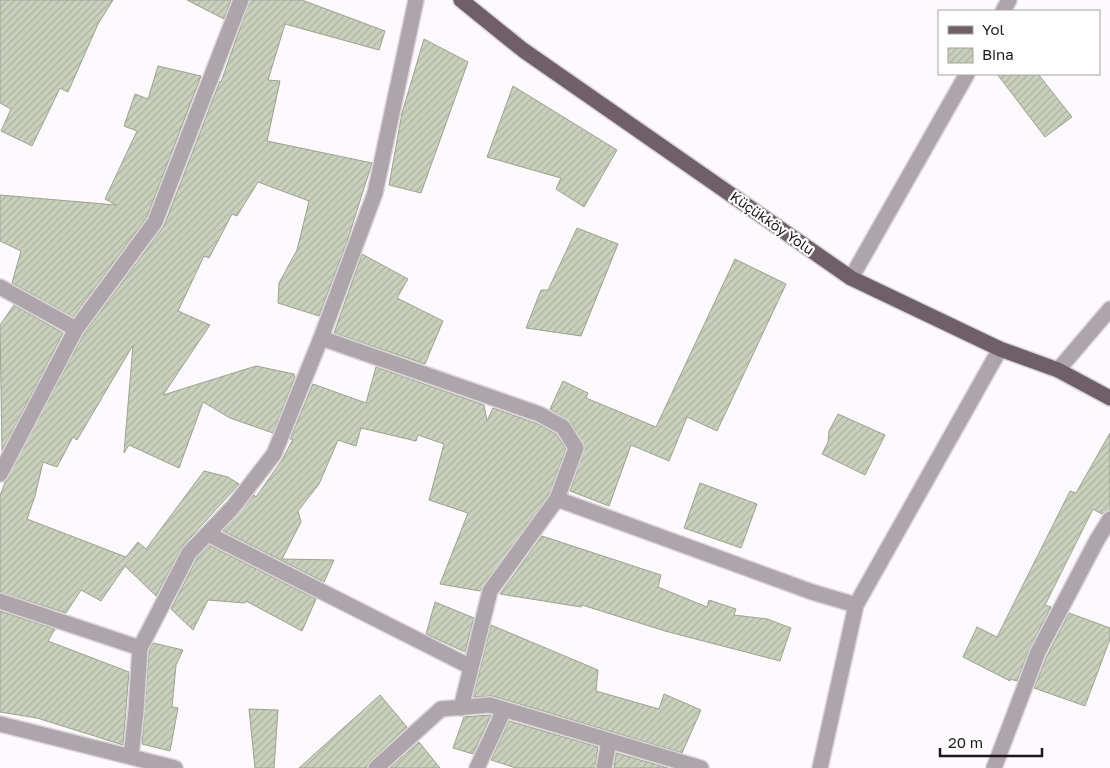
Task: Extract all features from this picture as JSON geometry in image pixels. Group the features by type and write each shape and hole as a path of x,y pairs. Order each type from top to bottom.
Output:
{"main road":[{"name":"Küçükköy Yolu","path":"461,0 523,50 851,278 1000,349 1058,370 1110,398"}],"street":[{"path":"0,474 76,329 155,222 240,0"},
{"path":"131,756 140,648 189,553 233,508 274,454 321,338 375,193 416,0"},
{"path":"851,278 966,75"},
{"path":"0,287 76,329"},
{"path":"1058,370 1110,309"},
{"path":"321,338 539,414 563,427 576,448 558,499 490,590 461,708"},
{"path":"820,768 856,605 1000,349"},
{"path":"558,499 812,592 856,605"},
{"path":"994,768 1038,652 1110,519"},
{"path":"208,534 471,667"},
{"path":"0,601 140,648"},
{"path":"376,768 442,709 490,705 701,768"},
{"path":"477,768 504,710"},
{"path":"0,724 175,768"},
{"path":"604,768 609,740"}],"building":[{"path":"0,0 113,0 98,24 68,92 60,88 32,146 1,131 11,109 0,103"},
{"path":"187,0 231,0 224,19"},
{"path":"250,0 302,0 385,31 379,50 285,24 268,80 280,81 267,141 372,163 346,245 319,316 278,303 279,283 297,250 309,201 258,182 237,216 232,214 209,258 204,256 178,311 210,325 163,395 256,366 294,374 295,377 273,433 230,418 203,402 179,468 129,445 124,453 133,345 77,440 73,437 57,467 43,462 27,519 126,557 138,542 146,549 204,471 228,477 239,484 182,547 156,596 125,566 101,601 81,590 66,613 0,592 0,496 5,482 84,334 164,226 221,82"},
{"path":"424,39 468,62 421,193 389,185 402,113"},
{"path":"158,66 201,76 147,217 73,317 12,283 21,251 0,241 0,195 116,205 105,199 137,131 124,126 135,94 148,99"},
{"path":"998,75 1039,75 1072,117 1045,137"},
{"path":"513,86 617,150 584,207 556,189 561,178 487,157"},
{"path":"577,228 618,244 581,336 526,328 541,290 548,290"},
{"path":"362,254 408,279 397,298 443,321 425,364 334,333"},
{"path":"735,259 786,284 717,431 687,417 669,461 631,445 609,506 570,491 585,448 571,422 550,409 563,381 588,393 586,398 656,427"},
{"path":"14,305 63,333 2,451 0,325"},
{"path":"376,367 484,405 487,421 493,408 538,424 556,434 566,449 549,495 480,591 440,584 468,513 429,500 444,444 418,435 416,441 361,428 356,446 338,440 319,484 298,511 301,522 282,559 334,560 324,582 223,531 254,495 256,497 282,460 293,439 290,439 313,384 366,403"},
{"path":"838,414 885,435 865,475 822,454 828,442 829,431"},
{"path":"1110,433 1110,510 1102,514 1093,509 1045,605 1051,607 1030,648 1017,681 1010,679 1010,681 963,657 977,627 997,637 1070,491 1076,493"},
{"path":"700,483 757,504 741,548 684,528"},
{"path":"542,536 661,575 658,587 707,607 709,600 736,609 734,615 767,619 791,628 780,661 665,631 582,605 581,607 500,594"},
{"path":"209,545 316,599 302,631 246,601 245,603 208,600 193,630 171,609 197,558"},
{"path":"435,602 474,618 465,652 426,634"},
{"path":"0,611 55,629 48,641 129,672 123,745 37,718 0,712"},
{"path":"1069,613 1110,628 1110,639 1085,706 1034,688 1047,656"},
{"path":"491,625 598,670 596,691 659,709 664,694 701,710 682,753 493,696 473,697"},
{"path":"153,643 183,650 176,665 172,707 178,708 170,751 142,744 149,651"},
{"path":"380,695 407,727 370,761 367,768 299,768"},
{"path":"249,709 278,710 274,768 255,768"},
{"path":"491,715 473,754 453,748 464,717"},
{"path":"509,721 598,747 595,768 516,768 491,760"},
{"path":"419,742 440,768 390,768"},
{"path":"616,753 668,768 614,768"}]}
